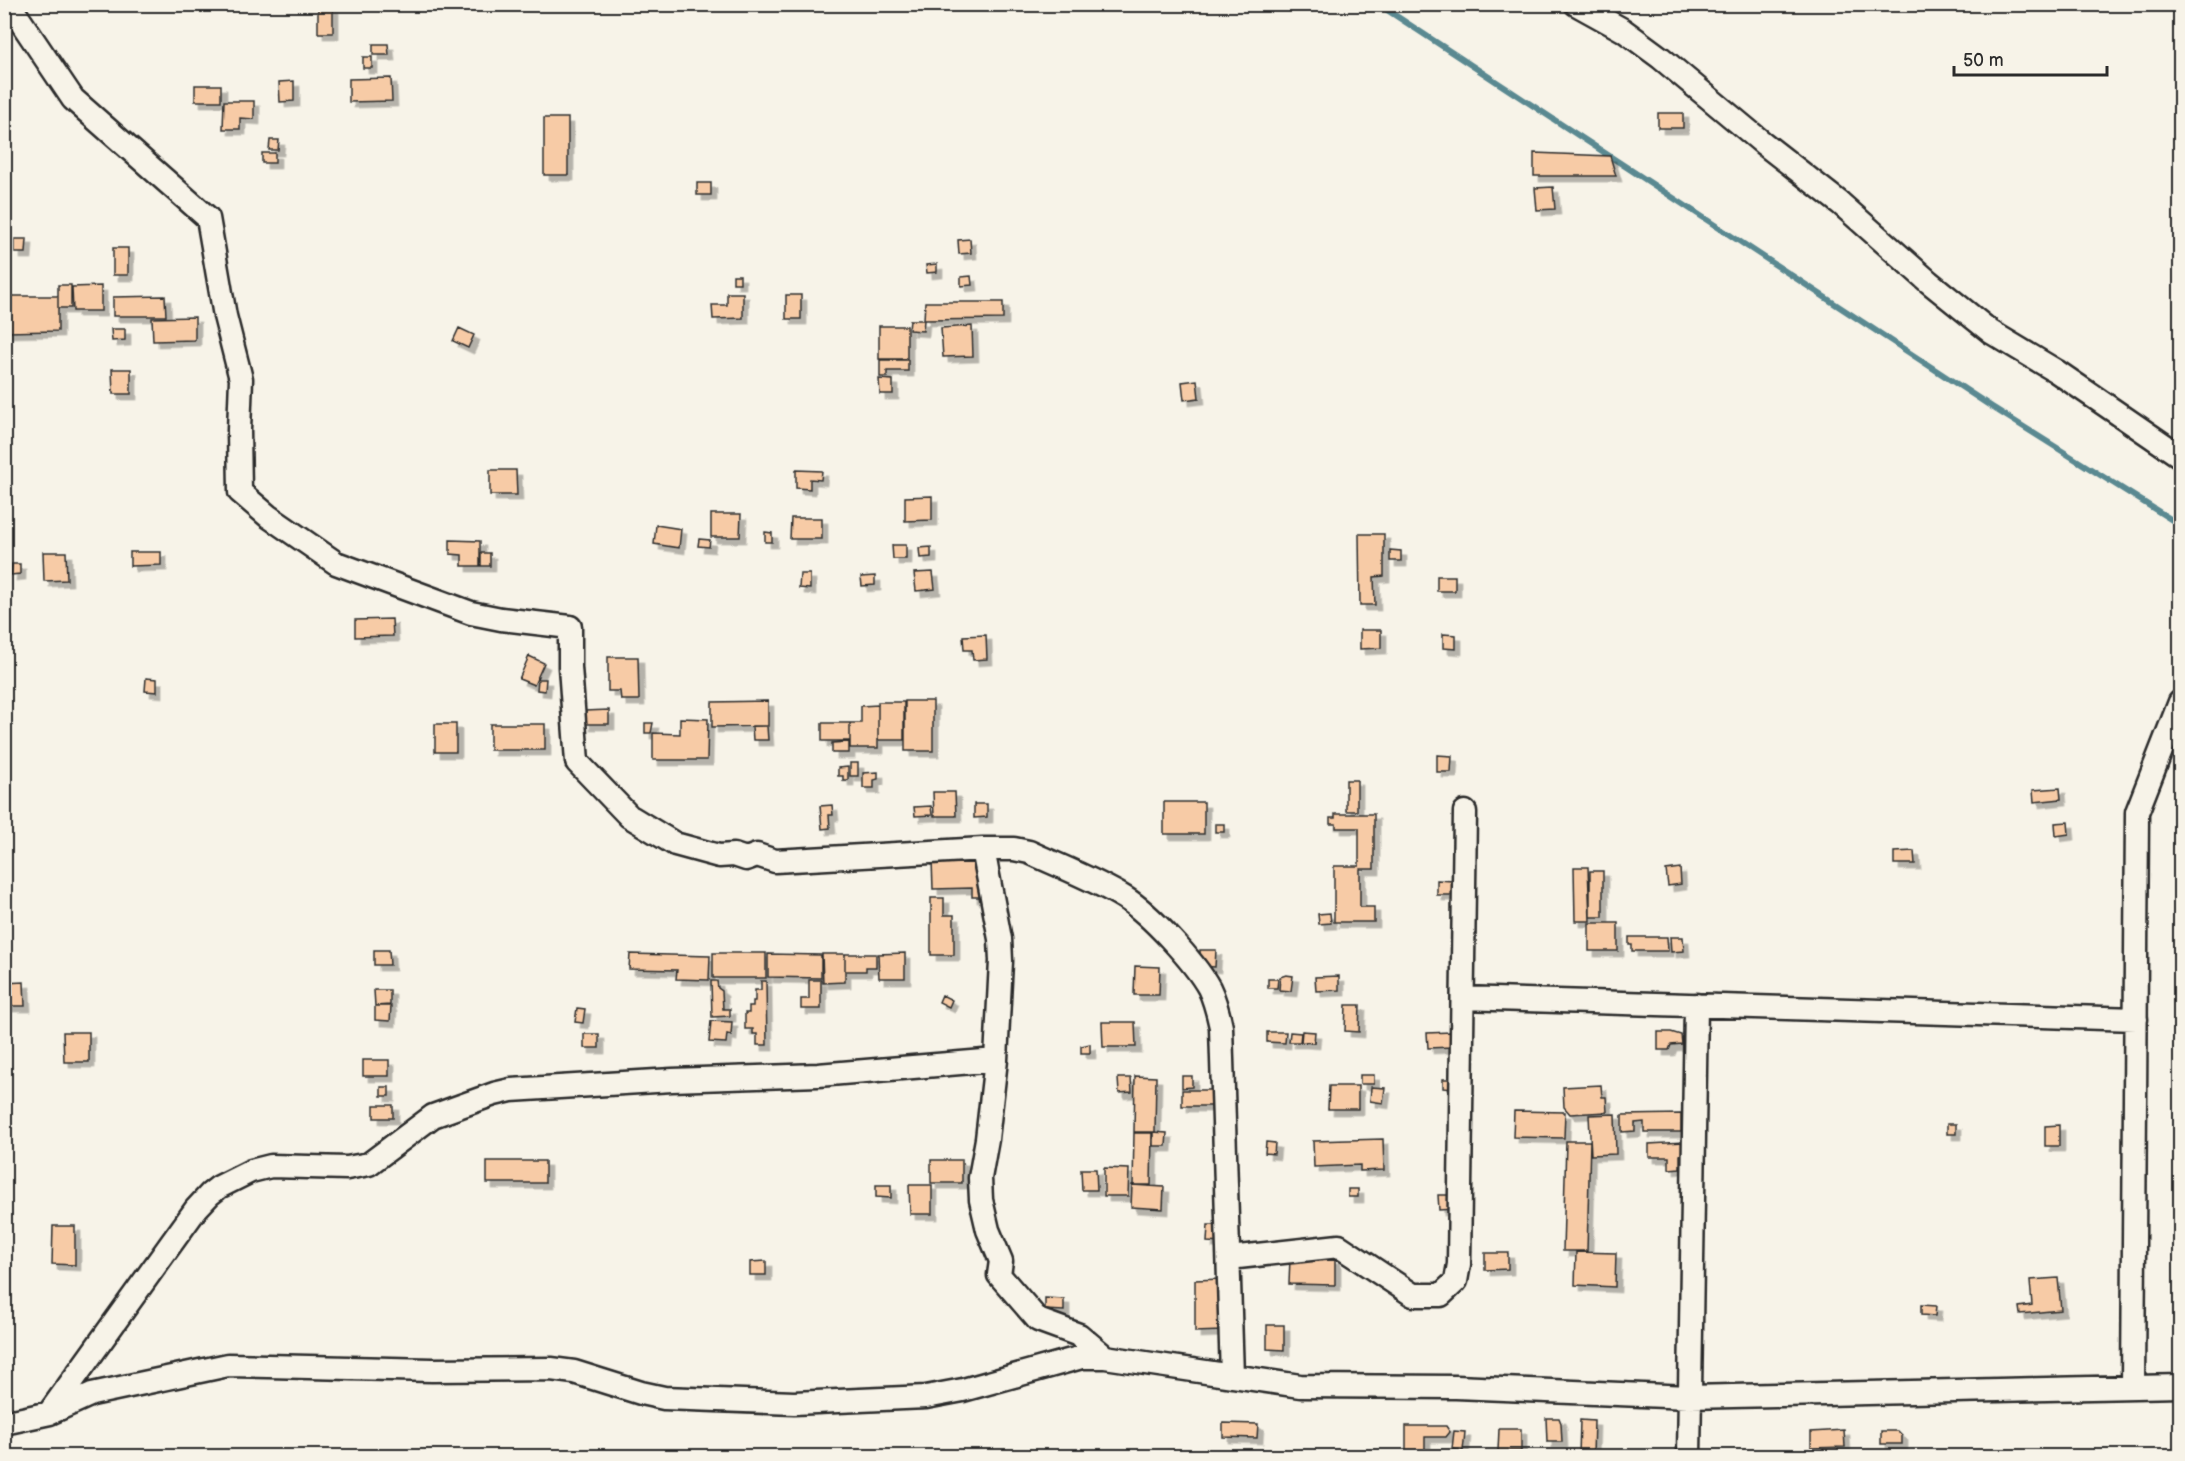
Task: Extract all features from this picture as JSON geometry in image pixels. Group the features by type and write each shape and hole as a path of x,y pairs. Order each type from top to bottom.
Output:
{"street":[{"path":"9,4 73,99 208,218 225,316 241,379 240,492 268,516 336,563 471,613 570,627 570,667 577,762 629,816 675,844 719,856 734,855 746,859 757,855 775,861 1014,849 1029,852 1123,896 1146,912 1193,966 1208,987 1216,1005 1221,1027 1232,1376"},
{"path":"1576,4 1623,30 1661,58 1839,203 1929,282 1991,332 2056,370 2181,456"},
{"path":"2133,1387 2137,812 2181,702"},
{"path":"1229,1258 1339,1246 1413,1295 1441,1295 1456,1281 1459,1264 1465,812"},
{"path":"983,849 1000,939 1001,961 996,1060 980,1178 981,1200 988,1230 1001,1261 999,1275 1038,1320 1079,1335 1105,1357"},
{"path":"1463,998 2136,1019"},
{"path":"1689,1456 1696,1005"},
{"path":"50,1413 196,1209 219,1187 251,1171 271,1166 347,1168 369,1164 424,1121 494,1094 512,1090 672,1080 818,1075 996,1060"},
{"path":"4,1423 50,1413 92,1394 228,1365 432,1370 551,1369 574,1372 640,1393 664,1398 794,1402 926,1397 963,1390 1082,1357 1105,1357 1300,1386 1456,1387 1689,1397 2181,1386"}],"building":[{"path":"318,7 333,7 333,33 318,33"},
{"path":"373,44 388,44 389,55 373,55"},
{"path":"363,57 372,57 372,68 363,68"},
{"path":"391,78 392,101 349,102 349,79"},
{"path":"294,81 294,101 280,102 279,82"},
{"path":"195,85 221,85 221,101 195,101"},
{"path":"224,101 254,101 254,119 240,118 240,129 223,129"},
{"path":"1658,113 1683,113 1683,128 1658,128"},
{"path":"544,118 568,118 568,175 544,175"},
{"path":"270,140 279,140 278,150 269,150"},
{"path":"262,153 275,153 275,163 262,163"},
{"path":"1534,153 1610,156 1616,176 1534,176"},
{"path":"697,183 711,183 711,195 697,195"},
{"path":"1553,187 1555,209 1537,210 1535,188"},
{"path":"15,239 27,239 26,253 15,253"},
{"path":"970,239 971,253 959,254 958,240"},
{"path":"113,248 128,248 128,275 113,275"},
{"path":"937,264 937,272 927,273 926,265"},
{"path":"733,275 740,275 740,283 733,283"},
{"path":"971,276 972,285 961,286 961,277"},
{"path":"58,285 71,285 71,308 58,308"},
{"path":"101,286 101,311 73,311 72,287"},
{"path":"727,293 743,293 743,318 713,319 712,305 727,305"},
{"path":"786,295 801,295 801,319 786,319"},
{"path":"5,296 58,296 58,331 5,332"},
{"path":"165,296 166,316 113,316 113,297"},
{"path":"925,302 1003,302 1003,319 924,320"},
{"path":"195,317 195,340 153,341 152,318"},
{"path":"910,320 924,320 923,331 909,330"},
{"path":"879,326 907,326 907,359 879,359"},
{"path":"972,326 973,356 943,357 941,328"},
{"path":"459,328 474,335 468,348 453,341"},
{"path":"111,329 125,329 125,340 112,341"},
{"path":"880,360 908,360 908,371 887,371 887,377 880,377"},
{"path":"112,369 131,369 131,394 113,394"},
{"path":"879,379 893,380 893,394 880,394"},
{"path":"1197,380 1199,398 1184,400 1182,382"},
{"path":"490,470 516,470 517,495 490,495"},
{"path":"796,470 822,471 821,480 810,479 810,489 796,488"},
{"path":"932,496 932,520 905,521 905,497"},
{"path":"711,514 741,514 740,537 711,537"},
{"path":"791,518 822,518 822,539 790,539"},
{"path":"656,525 681,529 679,548 654,544"},
{"path":"765,532 772,533 772,542 765,542"},
{"path":"1359,534 1384,534 1384,576 1374,577 1375,605 1360,605"},
{"path":"699,539 710,540 709,547 698,546"},
{"path":"450,540 480,541 480,566 462,566 462,555 450,554"},
{"path":"892,545 906,545 906,559 893,559"},
{"path":"931,547 931,557 920,558 919,548"},
{"path":"1390,550 1401,551 1401,561 1390,561"},
{"path":"43,552 66,552 67,580 44,581"},
{"path":"130,552 161,552 161,565 130,566"},
{"path":"481,553 490,553 490,566 481,566"},
{"path":"12,564 20,564 20,574 11,575"},
{"path":"933,572 935,589 916,591 914,573"},
{"path":"800,574 810,574 810,589 799,588"},
{"path":"875,576 875,585 862,586 861,577"},
{"path":"1437,576 1455,576 1455,591 1437,591"},
{"path":"392,619 393,636 355,637 355,620"},
{"path":"1360,630 1381,630 1381,648 1360,649"},
{"path":"1443,634 1456,635 1456,649 1443,648"},
{"path":"986,635 987,659 973,660 972,650 964,650 963,636"},
{"path":"529,656 544,663 534,685 519,679"},
{"path":"608,657 638,657 639,700 621,700 620,691 608,691"},
{"path":"146,678 157,679 157,692 145,691"},
{"path":"538,679 546,679 545,691 537,690"},
{"path":"768,701 768,726 712,727 712,702"},
{"path":"905,701 933,701 933,751 905,751"},
{"path":"878,702 904,702 904,740 878,740"},
{"path":"878,705 878,748 850,748 850,723 861,723 861,706"},
{"path":"609,710 609,724 585,724 585,711"},
{"path":"680,718 708,719 707,760 653,760 653,733 680,734"},
{"path":"645,723 653,723 651,733 645,733"},
{"path":"822,723 850,723 850,741 822,741"},
{"path":"435,724 456,724 456,752 435,752"},
{"path":"490,724 545,724 545,750 490,750"},
{"path":"752,726 767,726 768,740 753,740"},
{"path":"849,742 849,753 832,753 832,743"},
{"path":"1437,755 1452,756 1451,772 1437,772"},
{"path":"850,763 858,763 858,776 850,776"},
{"path":"848,767 848,780 843,780 843,776 838,776 838,768"},
{"path":"878,772 878,779 874,780 874,788 863,788 863,773"},
{"path":"1346,780 1357,780 1357,811 1346,811"},
{"path":"2060,788 2061,799 2034,802 2033,790"},
{"path":"933,792 955,792 956,816 934,816"},
{"path":"1164,802 1204,802 1204,834 1164,834"},
{"path":"974,804 987,804 987,817 974,818"},
{"path":"832,805 833,815 829,815 830,828 822,829 820,806"},
{"path":"931,806 932,815 915,816 914,807"},
{"path":"1335,814 1374,814 1374,869 1360,869 1360,907 1374,907 1374,922 1334,922 1334,866 1359,866 1359,828 1336,828 1336,824 1330,824 1330,818 1335,818"},
{"path":"2068,822 2069,834 2056,836 2055,823"},
{"path":"1215,824 1224,824 1224,832 1215,832"},
{"path":"1914,851 1915,864 1894,864 1894,852"},
{"path":"985,859 986,897 972,897 972,888 933,889 932,860"},
{"path":"1574,867 1588,867 1590,921 1575,921"},
{"path":"1680,868 1681,884 1668,886 1666,870"},
{"path":"1590,871 1603,871 1603,917 1590,917"},
{"path":"1437,880 1453,881 1453,895 1437,895"},
{"path":"931,898 944,898 944,915 954,915 954,955 931,955"},
{"path":"1330,913 1331,923 1319,924 1318,914"},
{"path":"1589,923 1618,923 1618,951 1589,951"},
{"path":"1629,937 1667,937 1668,951 1632,951"},
{"path":"1670,937 1683,937 1684,951 1671,952"},
{"path":"374,950 389,950 390,965 374,965"},
{"path":"1200,950 1216,950 1215,967 1200,966"},
{"path":"713,953 766,953 766,978 713,978"},
{"path":"905,953 905,978 879,978 878,954"},
{"path":"630,954 710,956 709,980 676,979 677,970 629,969"},
{"path":"768,954 821,955 821,978 768,977"},
{"path":"822,954 845,954 845,982 823,983"},
{"path":"845,954 876,954 876,967 866,967 866,971 845,971"},
{"path":"1135,966 1160,967 1159,995 1134,995"},
{"path":"1293,976 1291,991 1279,990 1280,977"},
{"path":"1339,976 1339,990 1316,991 1315,977"},
{"path":"1268,979 1278,979 1277,988 1268,988"},
{"path":"809,980 821,980 821,1009 801,1009 801,999 809,999"},
{"path":"711,981 717,981 718,988 722,991 723,1009 730,1009 730,1016 712,1017"},
{"path":"761,981 766,981 767,1045 757,1045 757,1034 753,1034 753,1029 745,1029 745,1013 749,1013 749,1006 753,1006 755,990 761,990"},
{"path":"24,982 25,1006 4,1006 4,983"},
{"path":"374,990 390,990 390,1005 375,1006"},
{"path":"942,995 952,1000 949,1007 939,1002"},
{"path":"1346,1005 1360,1005 1359,1032 1345,1031"},
{"path":"375,1006 391,1006 390,1021 375,1020"},
{"path":"577,1008 585,1009 583,1023 575,1022"},
{"path":"711,1021 732,1022 731,1035 727,1034 726,1043 709,1042"},
{"path":"1102,1022 1135,1022 1136,1047 1103,1047"},
{"path":"1302,1031 1315,1032 1314,1043 1301,1042"},
{"path":"63,1032 89,1032 89,1062 64,1062"},
{"path":"1267,1032 1286,1032 1285,1043 1267,1042"},
{"path":"1290,1032 1301,1033 1300,1042 1289,1042"},
{"path":"1451,1032 1452,1047 1428,1048 1427,1033"},
{"path":"1658,1032 1681,1035 1682,1044 1671,1045 1669,1050 1658,1050"},
{"path":"584,1034 599,1034 599,1048 584,1048"},
{"path":"1090,1044 1090,1053 1081,1053 1081,1046"},
{"path":"363,1060 389,1060 389,1076 363,1076"},
{"path":"1360,1075 1374,1075 1374,1084 1360,1084"},
{"path":"1135,1076 1156,1077 1155,1132 1134,1132"},
{"path":"1182,1076 1192,1076 1192,1087 1182,1088"},
{"path":"1118,1078 1131,1078 1132,1092 1119,1093"},
{"path":"1443,1079 1453,1079 1453,1089 1443,1088"},
{"path":"1601,1085 1602,1097 1606,1097 1607,1112 1570,1114 1564,1107 1563,1087"},
{"path":"1329,1086 1358,1086 1358,1109 1328,1109"},
{"path":"381,1087 389,1087 389,1096 381,1096"},
{"path":"1371,1087 1385,1088 1383,1103 1370,1101"},
{"path":"1182,1090 1212,1090 1212,1106 1182,1106"},
{"path":"374,1105 393,1105 393,1118 374,1118"},
{"path":"1514,1111 1565,1112 1564,1138 1513,1137"},
{"path":"1615,1114 1616,1154 1591,1155 1589,1115"},
{"path":"1681,1114 1681,1132 1644,1132 1644,1122 1635,1123 1635,1131 1622,1132 1622,1115"},
{"path":"1947,1124 1956,1124 1956,1134 1947,1134"},
{"path":"2059,1125 2059,1146 2045,1146 2045,1126"},
{"path":"1153,1132 1167,1133 1166,1146 1153,1146"},
{"path":"1134,1133 1152,1133 1151,1185 1133,1185"},
{"path":"1383,1139 1384,1170 1360,1171 1360,1165 1314,1167 1313,1141"},
{"path":"1566,1141 1590,1141 1587,1251 1563,1251"},
{"path":"1266,1142 1275,1143 1274,1154 1265,1153"},
{"path":"1684,1142 1684,1153 1680,1155 1680,1168 1669,1169 1669,1157 1649,1157 1649,1144"},
{"path":"931,1160 962,1160 962,1183 931,1183"},
{"path":"487,1161 545,1161 545,1183 487,1183"},
{"path":"1104,1168 1129,1169 1128,1196 1104,1196"},
{"path":"1081,1169 1096,1169 1097,1190 1082,1190"},
{"path":"876,1185 891,1185 891,1198 876,1197"},
{"path":"909,1185 932,1185 932,1214 910,1214"},
{"path":"1132,1185 1164,1187 1163,1209 1131,1207"},
{"path":"1348,1189 1358,1189 1358,1197 1348,1197"},
{"path":"1438,1195 1452,1195 1453,1209 1439,1210"},
{"path":"1208,1225 1223,1225 1222,1243 1207,1242"},
{"path":"53,1226 75,1226 75,1265 52,1264"},
{"path":"1576,1252 1616,1253 1615,1287 1575,1285"},
{"path":"1485,1253 1508,1253 1508,1269 1485,1270"},
{"path":"1290,1258 1335,1258 1335,1285 1289,1284"},
{"path":"766,1261 766,1275 750,1275 750,1262"},
{"path":"2058,1278 2061,1310 2020,1314 2019,1307 2032,1305 2030,1280"},
{"path":"1222,1279 1222,1331 1195,1332 1195,1280"},
{"path":"1045,1298 1064,1299 1064,1311 1045,1310"},
{"path":"1921,1305 1936,1306 1935,1316 1921,1315"},
{"path":"1267,1325 1284,1325 1284,1350 1267,1349"},
{"path":"1546,1418 1559,1418 1562,1442 1547,1442"},
{"path":"1580,1420 1594,1421 1593,1456 1579,1456"},
{"path":"1223,1423 1258,1424 1257,1438 1223,1437"},
{"path":"1406,1426 1446,1426 1450,1432 1446,1437 1425,1437 1425,1456 1406,1456"},
{"path":"1499,1429 1521,1429 1521,1451 1498,1451"},
{"path":"1844,1430 1845,1447 1811,1448 1811,1432"},
{"path":"1454,1431 1465,1432 1463,1451 1452,1449"},
{"path":"1881,1431 1898,1431 1902,1435 1902,1444 1881,1444"}],"waterway":[{"path":"1378,4 1992,407 2180,525"}]}
